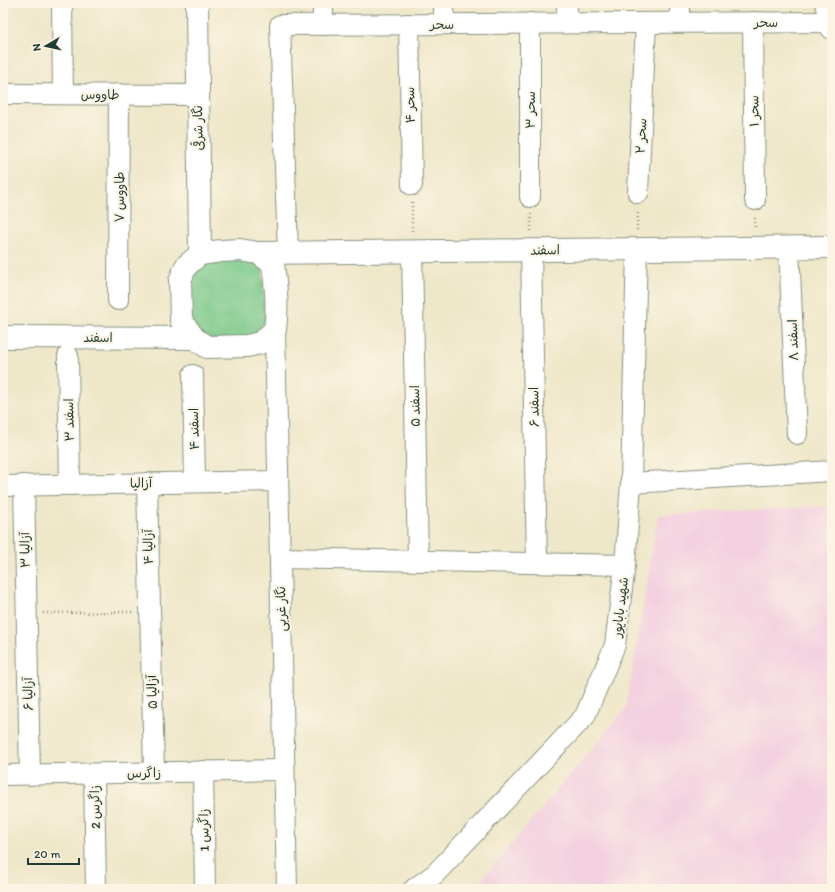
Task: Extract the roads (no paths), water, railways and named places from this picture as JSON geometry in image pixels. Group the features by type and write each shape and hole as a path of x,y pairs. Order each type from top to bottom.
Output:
{"street":[{"path":"62,3 63,94"},
{"name":"نگار شرقی","path":"197,3 200,254"},
{"path":"323,3 323,24"},
{"path":"444,3 444,24"},
{"path":"567,3 567,23"},
{"name":"سحر","path":"288,253 280,25 646,23 680,13 753,22 830,18"},
{"name":"سحر ۱","path":"753,22 755,200"},
{"name":"سحر ۳","path":"530,23 530,197"},
{"name":"سحر ۲","path":"638,193 646,23"},
{"name":"سحر ۴","path":"409,24 412,185"},
{"name":"طاووس","path":"3,94 198,95"},
{"name":"طاووس ۷","path":"118,300 120,94"},
{"name":"اسفند ۸","path":"789,247 797,434"},
{"name":"اسفند","path":"258,253 832,247"},
{"name":"شهید باباپور","path":"414,889 435,874 585,716 615,645 625,565 631,484 637,249"},
{"path":"240,250 258,253 273,264 277,289 278,313 275,330 260,344 247,346 208,347 194,338 181,320 180,281 186,266 200,254 240,250"},
{"name":"اسفند ۶","path":"531,250 538,563"},
{"name":"اسفند ۵","path":"412,252 418,560"},
{"name":"نگار غربی","path":"275,330 287,889"},
{"name":"اسفند","path":"3,337 194,338"},
{"name":"اسفند ۳","path":"68,356 70,485"},
{"name":"اسفند ۴","path":"193,375 195,482"},
{"path":"631,484 832,471"},
{"name":"آزالیا","path":"3,486 278,480"},
{"name":"آزالیا ۴","path":"147,483 150,611"},
{"name":"آزالیا ۳","path":"24,485 26,614"},
{"path":"280,558 625,565"},
{"name":"آزالیا ۵","path":"150,611 154,772"},
{"name":"آزالیا ۶","path":"26,614 30,775"},
{"name":"زاگرس","path":"3,775 284,770"},
{"name":"زاگرس 1","path":"202,771 205,889"},
{"name":"زاگرس 2","path":"94,774 96,889"}]}
